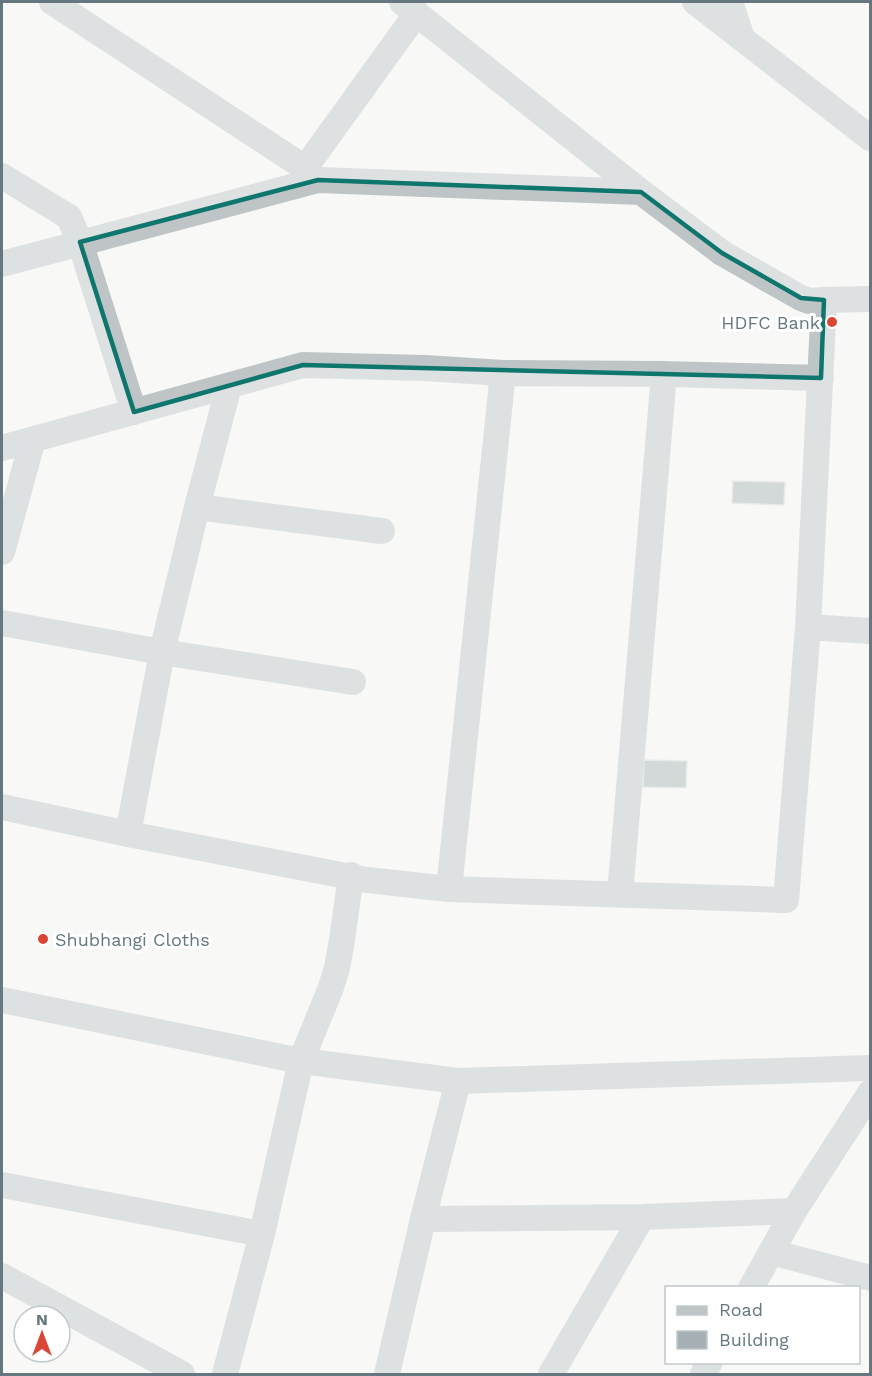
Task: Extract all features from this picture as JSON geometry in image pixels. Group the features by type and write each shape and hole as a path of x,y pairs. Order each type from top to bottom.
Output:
{"street":[{"path":"52,2 312,174"},
{"path":"695,2 870,138"},
{"path":"730,2 742,38"},
{"path":"312,174 410,8 641,192 722,253 809,301 870,299"},
{"path":"2,264 312,174 641,192"},
{"path":"2,176 69,217 80,242 134,412"},
{"path":"2,807 367,880 449,889 786,900 808,627 824,300"},
{"path":"2,448 303,365 425,368 503,373 821,378"},
{"path":"449,889 503,373"},
{"path":"620,894 664,374"},
{"path":"128,834 162,652 229,386"},
{"path":"2,552 33,439"},
{"path":"197,507 382,531"},
{"path":"2,623 162,652 353,681"},
{"path":"808,627 870,631"},
{"path":"225,1374 262,1234 301,1061 337,968 351,876"},
{"path":"2,1000 301,1061 458,1081 870,1068"},
{"path":"387,1374 458,1081"},
{"path":"752,1286 794,1211 870,1093"},
{"path":"2,1185 262,1234"},
{"path":"423,1219 642,1217 794,1211"},
{"path":"551,1374 642,1217"},
{"path":"771,1252 870,1278"},
{"path":"2,1276 182,1374"}],"highlighted area":[{"path":"318,180 641,192 722,253 801,298 824,300 821,378 303,365 134,412 80,242"}],"building":[{"path":"733,481 785,482 784,505 732,503"},
{"path":"644,760 687,761 686,788 643,787"}],"place":[{"name":"HDFC Bank","path":"832,322"},
{"name":"Shubhangi Cloths","path":"43,939"}]}
